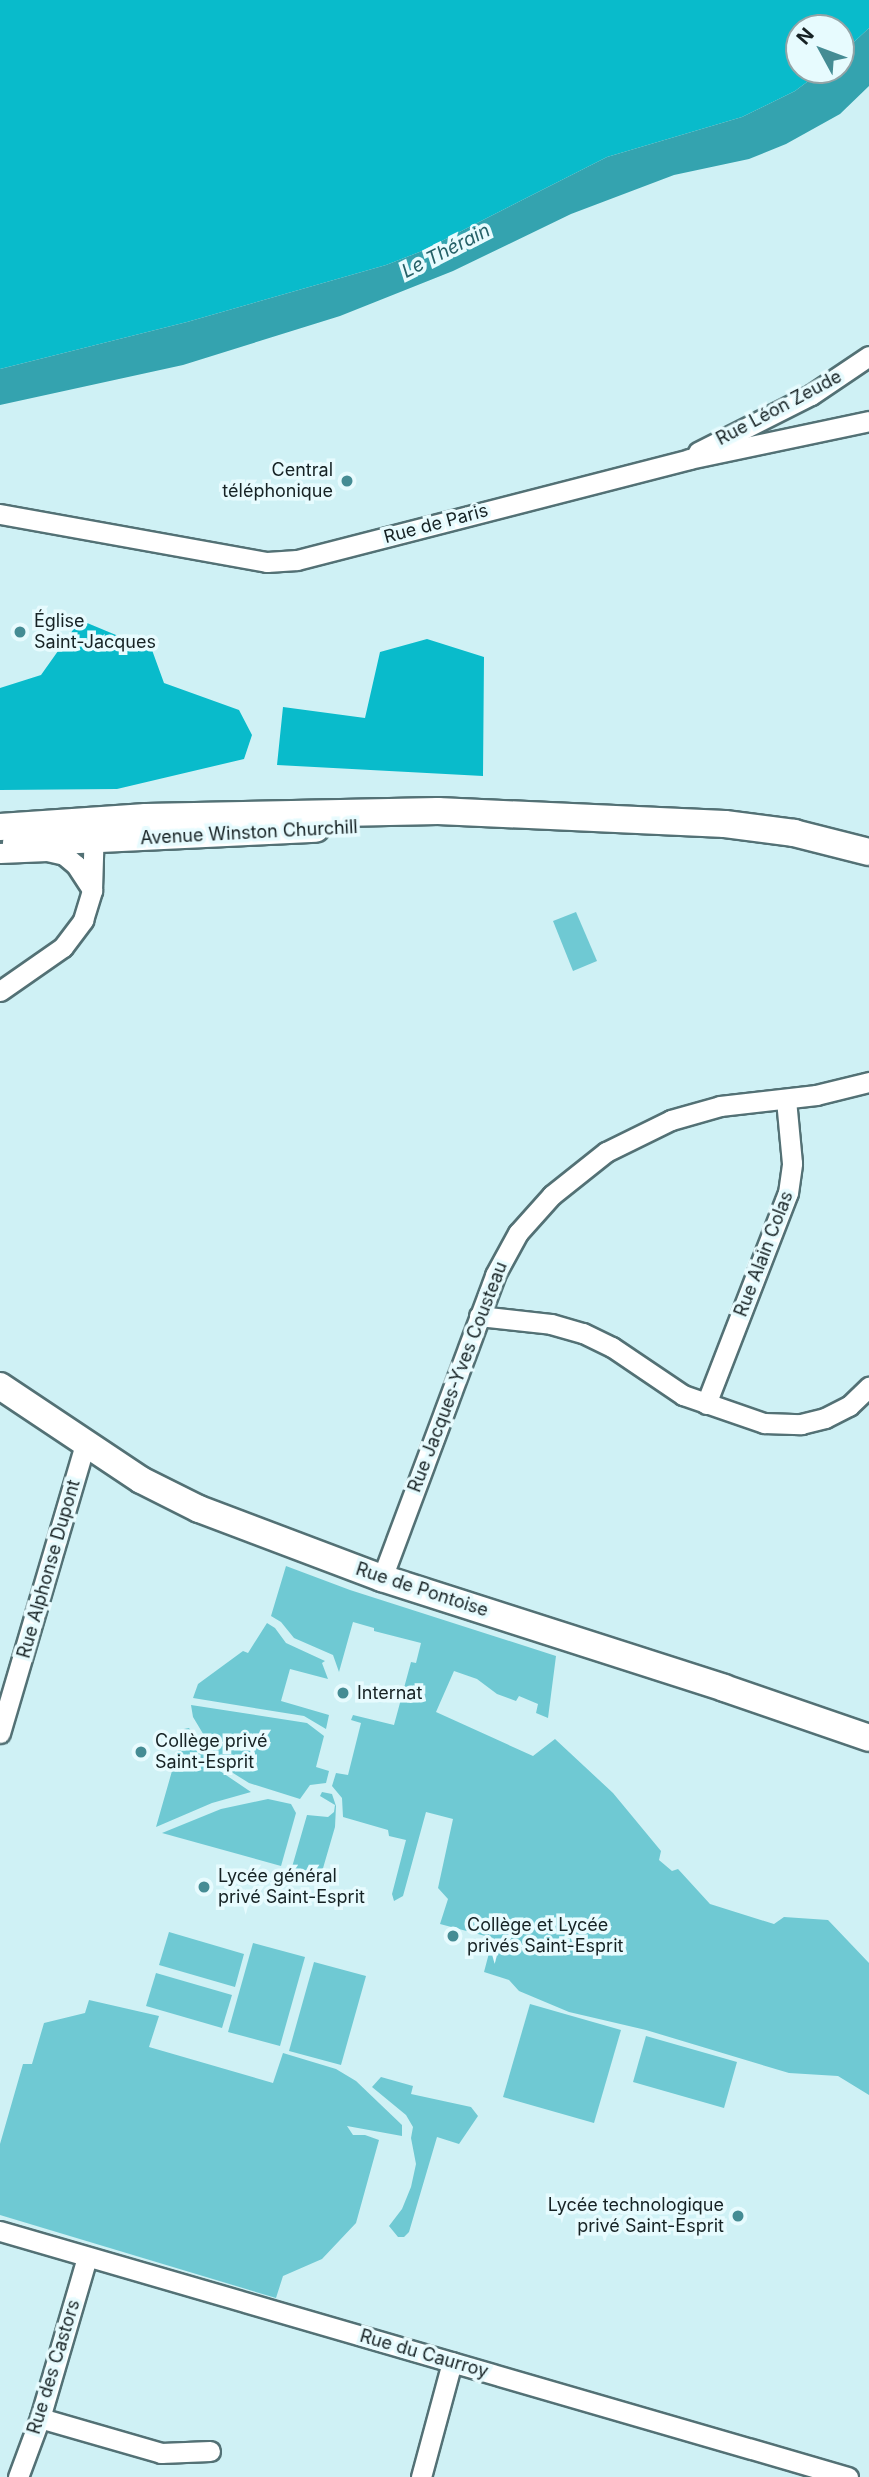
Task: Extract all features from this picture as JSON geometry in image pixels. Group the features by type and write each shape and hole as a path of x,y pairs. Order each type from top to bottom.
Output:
{"main road":[{"name":"Avenue Winston Churchill","path":"0,827 94,831 497,816 647,818 794,833 869,852"},
{"name":"Avenue Winston Churchill","path":"0,844 94,831"},
{"name":"Rue de Pontoise","path":"0,1386 85,1445 185,1503 382,1578 724,1688 869,1738"}],"street":[{"name":"Rue Léon Zeude","path":"689,459 717,440 811,395 869,356"},
{"name":"Rue de Paris","path":"0,514 267,562 287,561 689,459 869,421"},
{"path":"0,991 72,938 86,913 92,890 94,831"},
{"path":"0,853 47,851 64,855 76,865 92,890"},
{"name":"Rue Jacques-Yves Cousteau","path":"382,1578 495,1275 519,1233 567,1180 636,1135 689,1114 720,1107 833,1092 869,1082"},
{"name":"Rue Alain Colas","path":"706,1404 788,1193 792,1163 786,1099"},
{"path":"479,1315 551,1324 590,1336 623,1353 668,1386 706,1404 764,1423 801,1424 837,1414 869,1387"},
{"name":"Rue Alphonse Dupont","path":"0,1733 85,1445"},
{"name":"Rue du Caurroy","path":"0,2231 848,2477"},
{"name":"Rue des Castors","path":"18,2477 40,2417 87,2257"},
{"path":"421,2477 452,2362"},
{"path":"40,2417 161,2453 210,2451"}],"shaded area":[{"path":"0,0 869,0 869,28 855,41 855,14 785,14 785,84 804,84 742,117 607,157 422,251 386,265 187,322 0,369"},
{"path":"80,620 152,650 164,683 239,710 252,735 244,759 117,789 0,790 0,688 41,675"},
{"path":"427,639 484,657 483,776 277,765 283,707 365,718 380,652"},
{"path":"576,912 597,961 573,971 553,921"},
{"path":"286,1566 350,1590 556,1656 548,1718 536,1713 538,1704 519,1696 516,1701 497,1694 477,1679 454,1671 436,1712 533,1756 555,1739 613,1793 661,1851 659,1860 672,1871 678,1869 710,1904 774,1924 784,1917 828,1920 869,1963 869,2095 838,2076 789,2073 646,2030 569,2012 519,1991 509,1980 484,1972 493,1938 440,1924 448,1899 438,1888 453,1819 426,1812 403,1896 394,1901 392,1894 406,1840 389,1836 388,1830 343,1817 342,1798 332,1786 336,1773 348,1775 361,1723 351,1720 353,1715 394,1725 411,1662 416,1663 421,1643 374,1631 374,1628 353,1622 339,1672 333,1655 294,1638 281,1622 271,1616"},
{"path":"267,1623 275,1628 286,1643 325,1661 322,1663 328,1679 290,1669 281,1701 329,1715 326,1729 304,1716 193,1698 198,1684 243,1651 248,1653"},
{"path":"191,1705 307,1723 324,1736 316,1767 329,1771 326,1783 310,1785 300,1799 249,1783 233,1773 217,1757 193,1717"},
{"path":"189,1728 217,1769 251,1792 212,1803 156,1827 184,1729"},
{"path":"322,1792 332,1794 336,1806 335,1827 319,1882 290,1874 307,1815 328,1817 334,1812 335,1805 320,1796"},
{"path":"268,1799 291,1804 296,1813 281,1866 162,1833 221,1809"},
{"path":"169,1932 244,1954 235,1987 159,1965"},
{"path":"253,1943 305,1957 280,2046 228,2032"},
{"path":"314,1962 366,1976 341,2065 289,2051"},
{"path":"156,1973 232,1995 222,2028 146,2006"},
{"path":"89,2000 159,2016 149,2047 273,2083 283,2053 336,2069 356,2081 402,2125 402,2136 347,2126 353,2135 365,2135 379,2140 356,2223 322,2259 283,2276 276,2298 0,2215 0,2144 23,2064 32,2064 44,2023 85,2013"},
{"path":"530,2004 621,2030 594,2123 503,2097"},
{"path":"646,2036 737,2062 724,2108 633,2082"},
{"path":"381,2077 413,2086 411,2094 471,2107 478,2116 459,2144 437,2137 409,2232 404,2237 398,2237 389,2226 402,2209 411,2187 416,2164 411,2138 413,2127 406,2115 372,2087"}],"water":[{"name":"Le Thérain","path":"869,28 869,86 840,114 786,144 749,159 674,175 571,214 453,271 340,316 183,365 0,405 0,369 187,322 386,265 422,251 607,157 742,117 804,84 855,84 855,41"}],"place":[{"name":"Central téléphonique","path":"347,481"},
{"name":"Église Saint-Jacques","path":"20,632"},
{"name":"Internat","path":"343,1693"},
{"name":"Collège privé Saint-Esprit","path":"141,1752"},
{"name":"Lycée général privé Saint-Esprit","path":"204,1887"},
{"name":"Collège et Lycée privés Saint-Esprit","path":"453,1936"},
{"name":"Lycée technologique privé Saint-Esprit","path":"738,2216"}]}
